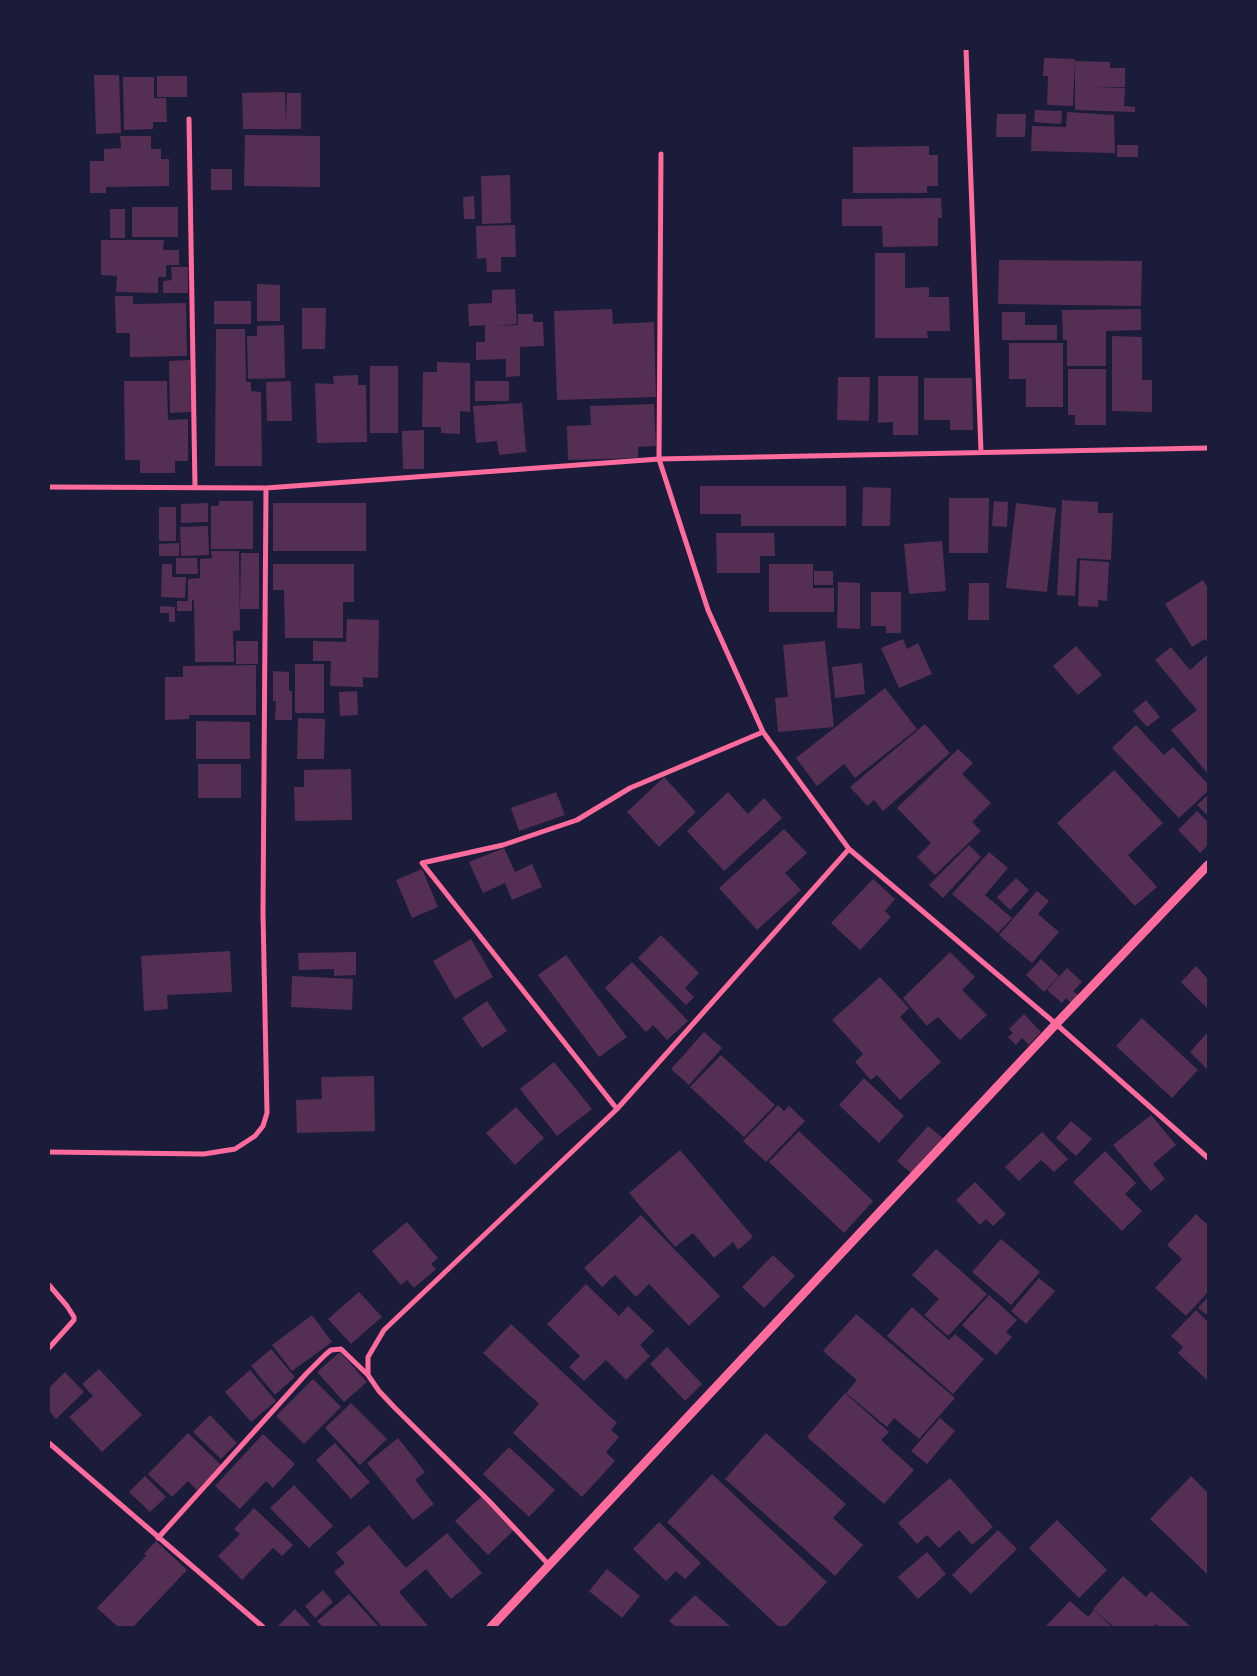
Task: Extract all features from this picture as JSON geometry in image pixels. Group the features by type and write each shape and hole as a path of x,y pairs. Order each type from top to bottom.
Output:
{"street":[{"path":"966,49 981,452"},
{"path":"189,119 195,488"},
{"path":"661,154 659,459 708,610 763,732 849,849 1056,1024 1208,1158"},
{"path":"49,487 266,488 659,459 1208,448"},
{"path":"49,1152 204,1154 236,1149 255,1136 263,1126 267,1113 263,913 266,488"},
{"path":"617,1109 422,863 503,845 577,820 630,788 763,732"},
{"path":"368,1375 368,1357 384,1330 617,1109 849,849"},
{"path":"491,1627 1056,1024 1208,865"},
{"path":"49,1285 74,1317 74,1320 49,1348"},
{"path":"158,1538 306,1374 331,1350 341,1349 368,1375 395,1408 489,1501 550,1566"},
{"path":"49,1443 263,1627"}],"building":[{"path":"1044,58 1075,59 1073,106 1047,105 1048,76 1043,76"},
{"path":"1075,61 1110,62 1110,68 1125,68 1125,87 1095,87 1125,88 1124,106 1135,107 1135,112 1075,110"},
{"path":"94,75 119,75 121,133 96,134"},
{"path":"157,76 187,76 187,97 157,97"},
{"path":"123,77 154,77 154,98 166,98 167,122 153,122 153,129 124,130"},
{"path":"285,92 286,124 287,93 301,93 301,129 243,129 242,93"},
{"path":"1035,110 1062,111 1061,124 1034,122"},
{"path":"1067,112 1114,115 1115,153 1031,151 1032,126 1066,127"},
{"path":"997,114 1026,114 1025,137 996,137"},
{"path":"245,135 320,136 320,187 244,186"},
{"path":"120,136 151,136 151,149 161,149 161,159 169,159 169,186 106,187 106,193 90,193 90,161 104,161 104,149 121,148"},
{"path":"1117,145 1138,145 1138,157 1117,157"},
{"path":"929,146 929,155 938,155 938,186 927,186 927,193 853,193 853,147"},
{"path":"211,169 232,169 232,190 211,190"},
{"path":"510,175 511,223 482,224 481,176"},
{"path":"474,196 475,219 464,219 463,197"},
{"path":"941,198 942,218 938,218 938,246 883,247 882,226 842,226 842,199"},
{"path":"132,207 178,207 178,237 132,237"},
{"path":"110,209 125,209 125,238 110,238"},
{"path":"515,225 516,257 501,257 501,272 487,272 486,258 477,259 476,226"},
{"path":"101,240 164,240 163,250 179,250 179,265 166,265 166,277 158,277 158,293 116,292 117,276 101,275"},
{"path":"875,253 905,253 905,288 929,287 929,297 949,297 950,331 927,331 928,338 875,338"},
{"path":"999,260 1142,261 1141,306 998,304"},
{"path":"171,267 188,267 188,293 163,293 163,281 172,280"},
{"path":"257,284 280,285 280,321 257,321"},
{"path":"515,289 517,324 495,326 518,325 518,314 533,314 533,322 543,322 544,346 520,347 520,376 506,377 506,359 476,360 476,342 485,342 485,325 469,326 468,304 492,303 492,290"},
{"path":"115,296 133,296 133,304 186,303 187,356 130,357 130,333 116,333"},
{"path":"214,301 251,301 251,324 214,324"},
{"path":"302,308 326,308 325,349 302,349"},
{"path":"612,309 613,324 654,322 656,397 557,400 554,311"},
{"path":"1141,309 1141,330 1106,331 1106,366 1067,366 1067,340 1063,340 1062,310"},
{"path":"1002,312 1025,312 1025,325 1057,325 1057,340 1002,340"},
{"path":"284,325 285,378 248,379 247,336 257,336 257,326"},
{"path":"216,329 245,329 246,382 251,382 251,391 261,392 262,466 215,466"},
{"path":"1112,336 1142,337 1142,380 1152,380 1152,412 1112,411"},
{"path":"1009,343 1063,343 1063,407 1026,407 1026,379 1009,379"},
{"path":"190,360 191,412 170,413 169,361"},
{"path":"437,362 470,363 470,412 460,411 460,434 441,433 441,427 422,427 423,372 437,372"},
{"path":"370,366 398,366 398,433 370,433"},
{"path":"1068,369 1106,369 1106,425 1075,425 1075,415 1068,415"},
{"path":"358,375 358,385 366,385 367,442 317,443 315,383 334,384 333,376"},
{"path":"878,376 918,376 918,435 893,435 893,422 878,423"},
{"path":"838,377 870,377 869,421 837,420"},
{"path":"924,378 972,378 973,430 950,430 950,420 924,420"},
{"path":"124,381 167,381 168,420 188,419 188,461 175,461 175,473 140,473 140,460 125,460"},
{"path":"291,381 292,421 267,421 266,382"},
{"path":"475,381 509,381 509,401 475,401"},
{"path":"522,403 526,452 499,455 497,441 476,443 473,406"},
{"path":"654,404 656,446 638,447 638,458 568,460 567,426 591,425 590,406"},
{"path":"424,430 424,469 403,469 402,431"},
{"path":"700,486 846,486 846,526 741,526 741,514 700,514"},
{"path":"863,487 891,488 890,526 862,526"},
{"path":"949,498 989,498 988,553 949,553"},
{"path":"1062,500 1098,502 1098,513 1113,513 1111,560 1077,558 1075,596 1057,595"},
{"path":"219,501 253,501 253,549 211,549 211,506 219,506"},
{"path":"994,501 1008,502 1007,527 992,526"},
{"path":"208,503 208,522 181,523 181,504"},
{"path":"273,503 366,503 366,551 273,551"},
{"path":"1016,503 1056,508 1047,592 1006,588"},
{"path":"159,507 176,507 176,541 159,541"},
{"path":"208,526 209,555 181,556 180,527"},
{"path":"716,533 774,533 775,556 760,556 760,573 717,573"},
{"path":"942,541 946,591 909,594 904,544"},
{"path":"179,543 179,556 159,556 159,544"},
{"path":"211,551 239,551 240,630 233,631 234,662 195,662 194,600 192,600 192,611 177,611 177,601 188,601 188,579 200,578 200,559 212,558"},
{"path":"241,553 259,553 259,609 240,609"},
{"path":"176,558 197,558 198,574 176,574"},
{"path":"1080,560 1109,562 1107,601 1098,600 1098,607 1078,606"},
{"path":"162,564 172,564 172,577 186,577 185,598 161,597"},
{"path":"273,564 354,564 354,602 343,602 343,638 285,638 284,590 273,590"},
{"path":"769,564 813,564 813,588 834,588 834,612 769,612"},
{"path":"814,571 833,571 833,585 814,585"},
{"path":"1203,580 1208,588 1208,643 1205,639 1192,647 1165,604"},
{"path":"838,582 860,583 860,629 837,628"},
{"path":"969,583 989,583 989,620 968,620"},
{"path":"871,592 901,592 901,633 886,633 886,626 871,626"},
{"path":"160,606 175,607 175,622 169,622 169,613 160,613"},
{"path":"347,619 379,620 378,678 363,677 363,687 330,686 331,661 313,661 313,641 346,642"},
{"path":"903,639 907,649 918,643 932,674 899,688 881,648"},
{"path":"236,641 258,641 258,664 236,664"},
{"path":"825,641 834,727 778,732 775,698 788,697 783,645"},
{"path":"1076,646 1102,675 1078,695 1053,666"},
{"path":"1171,647 1190,670 1208,654 1208,774 1171,730 1197,710 1155,660"},
{"path":"862,663 865,694 835,698 832,667"},
{"path":"295,664 324,664 324,713 295,713"},
{"path":"256,665 256,715 189,715 189,719 165,720 165,677 183,677 183,666"},
{"path":"273,671 289,672 289,691 292,691 292,720 275,720 276,701 273,701"},
{"path":"885,688 917,729 855,778 844,764 817,786 796,758"},
{"path":"357,691 358,715 340,716 339,692"},
{"path":"1146,700 1160,717 1147,727 1133,711"},
{"path":"298,718 325,719 324,759 297,759"},
{"path":"196,721 250,722 250,759 196,759"},
{"path":"925,724 950,753 883,811 874,800 867,806 850,787"},
{"path":"1136,725 1164,755 1173,747 1208,784 1208,791 1179,818 1112,748"},
{"path":"958,749 973,763 962,774 991,803 972,822 981,831 935,875 917,857 931,843 897,808"},
{"path":"198,764 241,764 241,798 198,798"},
{"path":"351,769 352,820 295,821 294,787 304,787 304,770"},
{"path":"1114,770 1163,823 1128,855 1157,887 1135,906 1057,823"},
{"path":"664,777 696,812 659,847 627,812"},
{"path":"556,792 565,815 519,831 511,808"},
{"path":"728,792 748,814 764,798 782,818 724,871 687,831"},
{"path":"1208,795 1208,816 1197,805"},
{"path":"1197,811 1208,822 1208,845 1200,853 1178,830"},
{"path":"784,829 807,853 785,873 801,890 757,930 719,888"},
{"path":"969,845 981,857 943,898 929,885"},
{"path":"504,848 515,872 532,864 542,887 512,900 505,883 483,893 469,862"},
{"path":"989,852 1008,868 985,895 1012,918 998,933 952,894"},
{"path":"422,869 438,907 412,918 396,880"},
{"path":"1016,878 1029,890 1010,910 997,897"},
{"path":"873,879 895,899 885,911 891,917 860,950 831,923"},
{"path":"1037,891 1049,901 1038,914 1059,932 1032,963 999,935"},
{"path":"661,935 699,973 685,988 694,997 686,1005 638,958"},
{"path":"471,939 493,977 455,999 433,961"},
{"path":"230,951 232,992 167,995 168,1009 144,1011 141,956"},
{"path":"356,952 356,975 334,976 334,969 299,970 298,953"},
{"path":"950,952 975,977 962,990 987,1015 960,1040 938,1017 927,1026 903,998"},
{"path":"566,955 627,1037 599,1057 538,975"},
{"path":"1041,959 1059,976 1044,992 1026,975"},
{"path":"632,962 688,1021 667,1040 653,1025 646,1032 605,988"},
{"path":"1196,966 1208,979 1208,1009 1181,982"},
{"path":"1067,968 1082,982 1073,991 1078,995 1071,1003 1066,998 1062,1003 1047,990"},
{"path":"292,976 353,979 352,1010 291,1007"},
{"path":"880,977 909,1008 900,1017 941,1062 900,1100 877,1075 871,1080 855,1062 863,1054 832,1020"},
{"path":"487,1001 507,1031 482,1048 462,1018"},
{"path":"1024,1014 1041,1032 1029,1045 1022,1038 1016,1045 1008,1037 1013,1033 1009,1029"},
{"path":"1142,1018 1198,1070 1172,1098 1116,1046"},
{"path":"704,1032 722,1048 689,1085 671,1069"},
{"path":"1208,1032 1208,1070 1190,1052"},
{"path":"721,1055 775,1105 744,1137 690,1087"},
{"path":"554,1062 592,1109 557,1136 520,1089"},
{"path":"374,1076 375,1131 297,1133 296,1100 322,1099 321,1077"},
{"path":"864,1078 904,1116 879,1143 839,1105"},
{"path":"778,1105 784,1111 789,1106 805,1121 766,1162 743,1141"},
{"path":"516,1107 544,1138 515,1165 486,1133"},
{"path":"1151,1115 1176,1145 1153,1164 1165,1179 1151,1191 1113,1145"},
{"path":"1071,1121 1092,1139 1076,1156 1056,1138"},
{"path":"928,1126 943,1138 911,1173 897,1161"},
{"path":"799,1131 873,1201 844,1233 769,1162"},
{"path":"1042,1132 1068,1159 1054,1172 1041,1160 1019,1181 1005,1167"},
{"path":"680,1150 753,1237 738,1250 733,1242 714,1258 693,1233 675,1247 629,1193"},
{"path":"1105,1151 1136,1183 1125,1194 1142,1211 1122,1231 1073,1182"},
{"path":"975,1182 1006,1214 993,1226 986,1219 980,1225 956,1200"},
{"path":"1196,1214 1208,1225 1208,1292 1186,1316 1155,1288 1182,1259 1167,1245"},
{"path":"641,1215 720,1296 689,1326 649,1284 636,1297 615,1275 602,1287 584,1268"},
{"path":"407,1222 438,1258 431,1264 436,1269 414,1288 407,1280 401,1285 372,1251"},
{"path":"1001,1239 1040,1272 1011,1305 972,1272"},
{"path":"936,1249 987,1294 948,1336 924,1315 939,1299 912,1275"},
{"path":"773,1255 795,1276 764,1308 742,1287"},
{"path":"1039,1278 1055,1291 1026,1324 1011,1311"},
{"path":"586,1284 619,1316 628,1306 654,1331 640,1345 650,1356 626,1380 606,1360 584,1381 569,1367 580,1356 547,1324"},
{"path":"359,1292 382,1317 351,1344 328,1319"},
{"path":"989,1295 1017,1320 1006,1332 1012,1337 996,1355 962,1325"},
{"path":"1208,1297 1208,1316 1198,1308"},
{"path":"912,1307 949,1340 955,1334 984,1359 953,1394 887,1336"},
{"path":"1196,1310 1208,1322 1208,1381 1178,1353 1183,1347 1171,1336"},
{"path":"856,1314 955,1398 919,1439 894,1418 887,1427 846,1393 857,1380 823,1351"},
{"path":"312,1315 332,1342 292,1371 272,1345"},
{"path":"511,1324 617,1423 611,1430 619,1437 606,1452 615,1461 582,1497 513,1433 539,1404 483,1353"},
{"path":"667,1347 702,1384 685,1401 650,1364"},
{"path":"271,1349 295,1377 275,1395 251,1366"},
{"path":"340,1352 367,1382 344,1402 317,1372"},
{"path":"99,1369 142,1415 102,1452 69,1417 93,1396 82,1384"},
{"path":"250,1370 276,1401 251,1422 225,1392"},
{"path":"65,1372 84,1392 56,1419 49,1411 49,1388"},
{"path":"313,1379 341,1407 304,1444 276,1416"},
{"path":"845,1393 889,1432 881,1440 914,1470 884,1504 807,1437"},
{"path":"351,1403 387,1439 360,1465 325,1428"},
{"path":"210,1415 237,1443 221,1459 193,1432"},
{"path":"940,1418 955,1431 927,1464 911,1451"},
{"path":"188,1433 221,1465 197,1490 188,1481 172,1497 148,1474"},
{"path":"766,1433 846,1504 833,1518 863,1545 835,1576 725,1479"},
{"path":"263,1434 295,1464 273,1488 266,1481 240,1509 215,1486"},
{"path":"398,1438 425,1472 415,1480 434,1504 413,1520 367,1463"},
{"path":"335,1443 370,1482 351,1499 316,1460"},
{"path":"509,1447 555,1490 529,1517 483,1474"},
{"path":"712,1474 827,1582 785,1627 779,1627 667,1522"},
{"path":"145,1476 166,1497 150,1512 129,1492"},
{"path":"1191,1476 1208,1493 1207,1574 1150,1519"},
{"path":"950,1478 993,1527 972,1545 959,1530 939,1548 927,1535 917,1544 898,1523"},
{"path":"294,1485 333,1526 309,1548 270,1508"},
{"path":"482,1496 514,1530 488,1555 455,1521"},
{"path":"254,1508 293,1545 282,1556 273,1548 242,1580 218,1556 240,1534 234,1529"},
{"path":"1057,1520 1107,1570 1079,1598 1029,1548"},
{"path":"659,1522 701,1563 685,1579 676,1571 666,1581 633,1549"},
{"path":"369,1525 406,1568 447,1533 482,1573 451,1599 426,1569 399,1592 429,1627 382,1627 334,1572 345,1563 336,1553"},
{"path":"998,1530 1017,1549 971,1594 952,1575"},
{"path":"156,1541 187,1570 133,1627 118,1627 97,1608 146,1556 144,1554"},
{"path":"927,1552 946,1574 918,1599 898,1577"},
{"path":"607,1569 640,1596 622,1618 589,1591"},
{"path":"1123,1576 1146,1597 1151,1591 1191,1627 1159,1627 1156,1624 1153,1627 1114,1627 1093,1609"},
{"path":"323,1590 333,1602 315,1618 305,1606"},
{"path":"349,1594 379,1627 323,1627 317,1621"},
{"path":"695,1595 731,1627 676,1627 669,1621"},
{"path":"1070,1601 1088,1617 1094,1610 1112,1627 1045,1627"},
{"path":"295,1609 311,1626 277,1627"}]}
